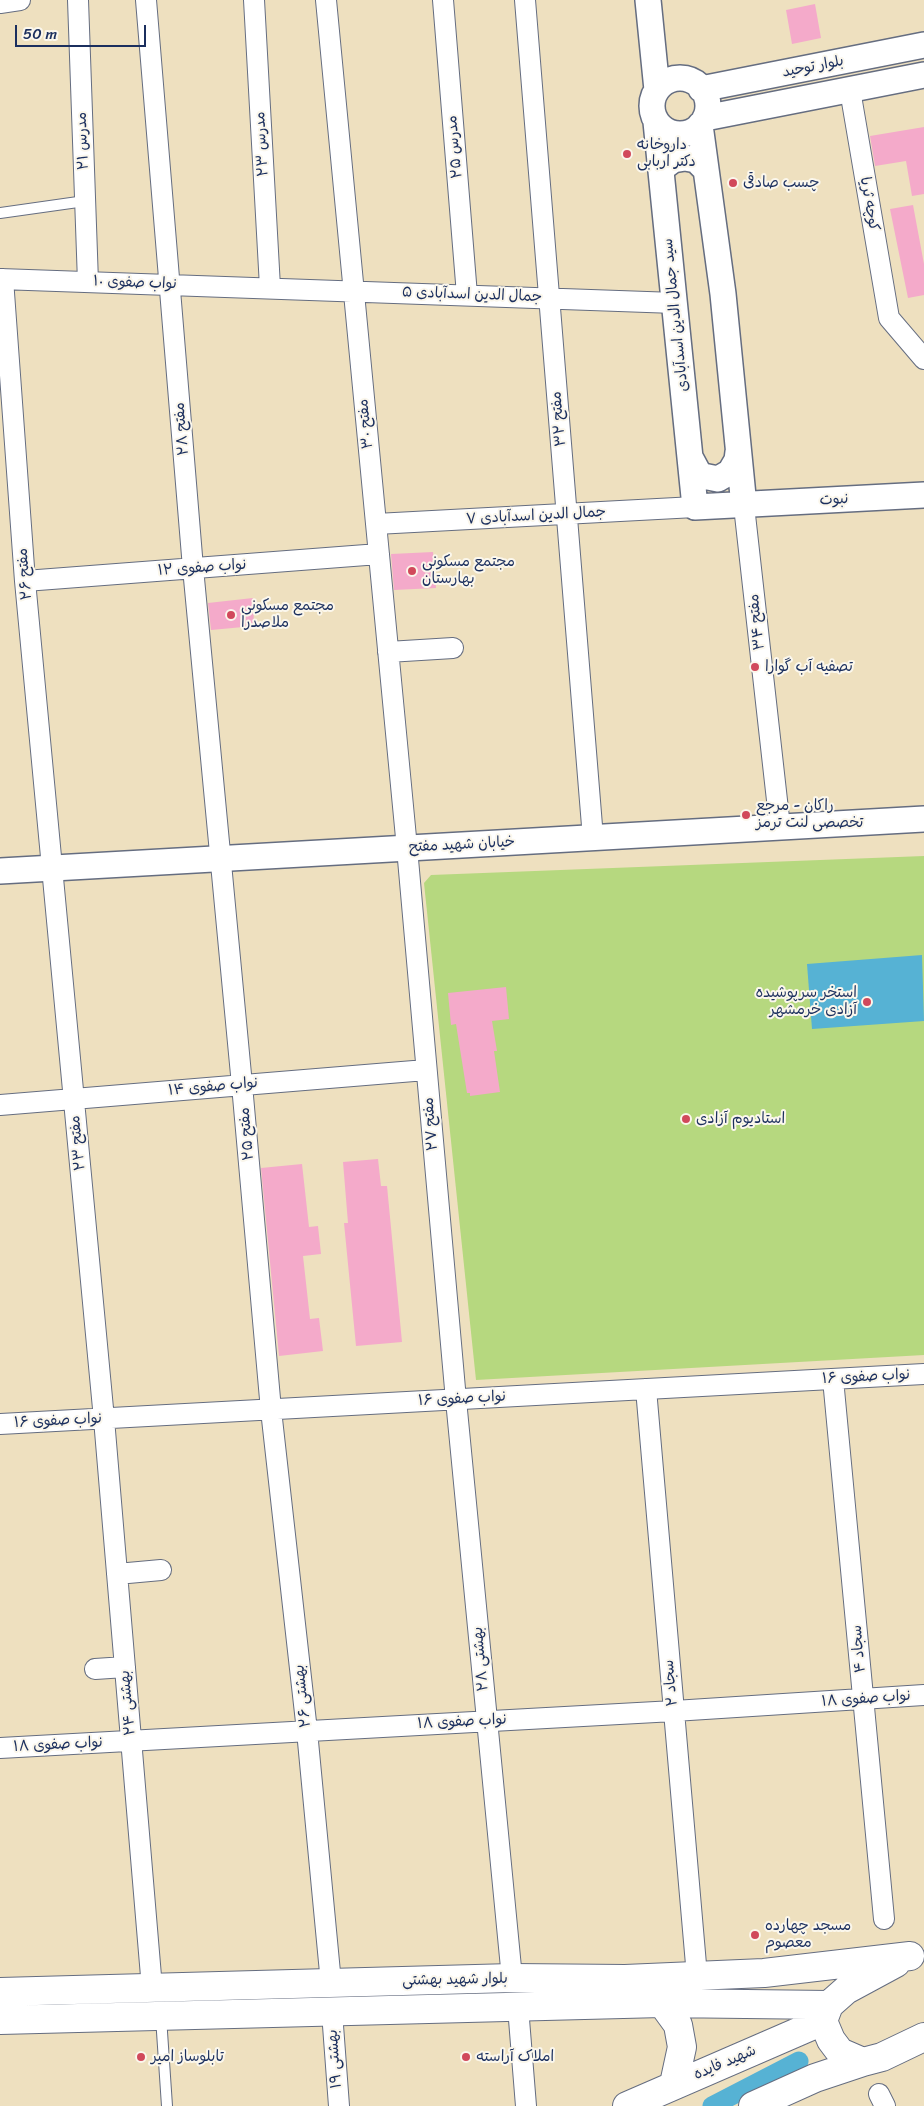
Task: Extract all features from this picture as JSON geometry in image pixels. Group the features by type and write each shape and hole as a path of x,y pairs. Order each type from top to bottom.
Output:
{"main road":[{"name":"بلوار شهید بهشتی","path":"0,1992 512,1978 625,1979 696,1976 764,1973 917,1953"},
{"name":"شهید فایده","path":"628,2106 826,2013 846,1990 917,1953"},
{"name":"بلوار شهید بهشتی","path":"0,2020 662,2003 826,2013"},
{"path":"662,2003 678,2025 682,2047 674,2084"},
{"path":"826,2013 831,2040 840,2052 864,2062"},
{"path":"753,2106 815,2078 882,2057 924,2037"}],"street":[{"path":"0,3 20,0"},
{"name":"مدرس ۲۱","path":"78,0 88,282"},
{"name":"مفتح ۲۸","path":"146,0 193,568 221,858"},
{"name":"مدرس ۲۳","path":"254,0 270,287"},
{"name":"مفتح ۳۰","path":"326,0 406,848"},
{"name":"مدرس ۲۵","path":"444,0 467,295"},
{"name":"مفتح ۳۲","path":"525,0 594,838"},
{"path":"649,0 661,45 673,68 694,84 707,103 703,121 706,170 723,294 744,506"},
{"path":"649,0 657,90 652,106 656,122 669,132 678,134 694,130 703,121"},
{"name":"بلوار توحید","path":"694,84 924,45"},
{"name":"بلوار توحید","path":"703,121 924,75"},
{"path":"657,90 670,80 694,84"},
{"name":"کوچه ثریا","path":"850,90 889,318 924,359"},
{"name":"سید جمال الدین اسدآبادی","path":"656,122 696,508"},
{"path":"661,169 673,160 684,158 696,160 706,170"},
{"name":"نواب صفوی ۱۰","path":"1,279 270,287"},
{"name":"مفتح ۲۶","path":"1,279 25,581 51,868"},
{"name":"جمال الدین اسدآبادی ۵","path":"270,287 674,303"},
{"path":"691,459 698,472 703,476 718,479 730,472 737,460 738,452"},
{"name":"نبوت","path":"696,508 924,495"},
{"name":"مفتح ۳۴","path":"744,506 780,827"},
{"name":"جمال الدین اسدآبادی ۷","path":"376,524 696,508"},
{"name":"نواب صفوی ۱۲","path":"25,581 379,554"},
{"path":"388,652 453,648"},
{"name":"خیابان شهید مفتح","path":"0,871 924,819"},
{"name":"مفتح ۲۷","path":"406,848 456,1400"},
{"name":"مفتح ۲۵","path":"221,858 271,1410"},
{"name":"مفتح ۲۳","path":"51,868 104,1419"},
{"name":"نواب صفوی ۱۴","path":"0,1105 426,1070"},
{"name":"نواب صفوی ۱۶","path":"0,1424 924,1374"},
{"name":"سجاد ۴","path":"834,1379 884,1919"},
{"name":"سجاد ۲","path":"646,1389 696,1976"},
{"name":"بهشتی ۲۸","path":"456,1400 512,1978"},
{"name":"بهشتی ۲۶","path":"271,1410 307,1730 331,1983"},
{"name":"بهشتی ۲۴","path":"104,1419 152,1988"},
{"path":"117,1574 161,1570"},
{"path":"95,1669 125,1667"},
{"name":"نواب صفوی ۱۸","path":"0,1748 674,1711 924,1695"},
{"path":"518,2007 526,2106"},
{"name":"بهشتی ۱۹","path":"332,2012 339,2106"}],"lane":[{"path":"0,213 85,201"},
{"path":"160,2016 167,2106"}],"green space":[{"name":"استادیوم آزادی","path":"924,856 924,1355 476,1380 424,883 431,875"}],"water":[{"name":"استخر سرپوشیده آزادی خرمشهر","path":"922,955 924,1021 812,1029 807,964"}],"building":[{"path":"815,4 821,38 792,44 786,10"},
{"path":"924,127 924,194 912,196 906,161 875,166 870,136"},
{"path":"913,205 924,264 924,295 908,298 890,209"},
{"name":"مجتمع مسکونی بهارستان","path":"433,552 436,588 394,590 391,554"},
{"name":"مجتمع مسکونی ملاصدرا","path":"253,598 254,626 211,630 208,603"},
{"path":"506,987 509,1019 492,1021 497,1051 494,1051 500,1092 470,1096 470,1093 467,1093 456,1024 451,1025 448,993"},
{"path":"378,1159 381,1186 387,1186 402,1342 356,1346 344,1223 348,1223 343,1162"},
{"path":"302,1164 309,1227 318,1226 321,1254 303,1256 310,1319 319,1318 323,1351 279,1356 261,1168"}],"waterway":[{"path":"712,2106 799,2061"}],"place":[{"name":"داروخانه دکتر اربابی","path":"627,154"},
{"name":"چسب صادقی","path":"733,183"},
{"name":"مجتمع مسکونی بهارستان","path":"412,571"},
{"name":"مجتمع مسکونی ملاصدرا","path":"231,615"},
{"name":"تصفیه آب گوارا","path":"755,667"},
{"name":"راکان - مرجع تخصصی لنت ترمز","path":"746,815"},
{"name":"استخر سرپوشیده آزادی خرمشهر","path":"867,1002"},
{"name":"استادیوم آزادی","path":"686,1119"},
{"name":"مسجد چهارده معصوم","path":"755,1935"},
{"name":"تابلوساز امیر","path":"141,2057"},
{"name":"املاک آراسته","path":"466,2057"}]}
